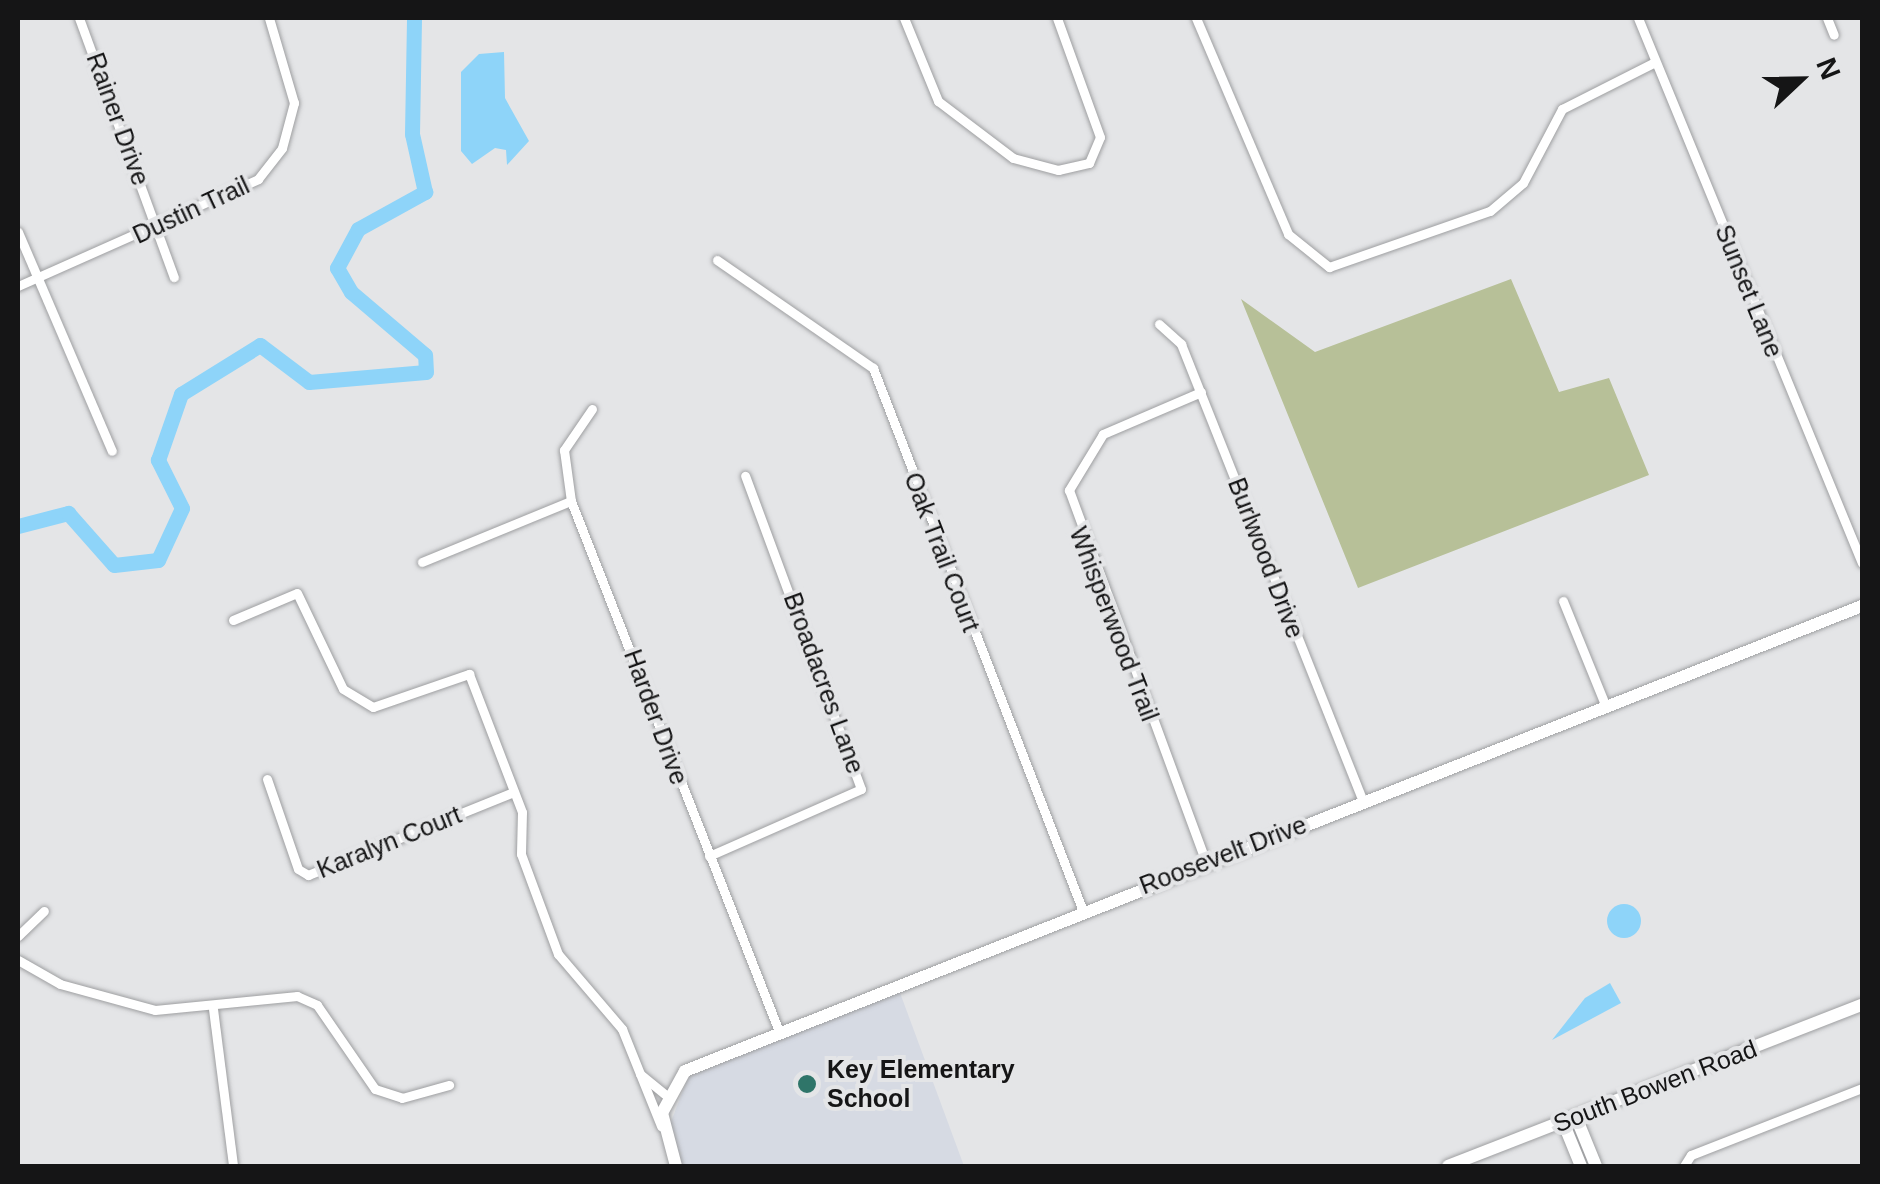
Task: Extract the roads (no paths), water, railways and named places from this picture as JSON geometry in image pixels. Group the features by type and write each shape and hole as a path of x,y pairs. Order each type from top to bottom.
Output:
{"street":[{"name":"Rainer Drive","path":"79,18 174,277"},
{"name":"Dustin Trail","path":"18,286 258,180 282,148 294,94 269,18"},
{"path":"904,18 938,101 1013,158 1058,170 1089,164 1100,137 1058,18"},
{"path":"1196,18 1288,234 1330,267 1490,212 1523,184 1562,109 1655,62"},
{"name":"Sunset Lane","path":"1638,18 1862,563"},
{"path":"1827,18 1834,35"},
{"path":"18,232 112,451"},
{"name":"Oak Trail Court","path":"717,260 873,368 1083,911"},
{"name":"Burlwood Drive","path":"1159,324 1173,329 1201,392 1363,801"},
{"name":"Whisperwood Trail","path":"1201,392 1103,434 1069,490 1206,862"},
{"name":"Harder Drive","path":"592,409 564,450 571,502 778,1029"},
{"name":"Broadacres Lane","path":"708,856 862,789 745,476"},
{"path":"422,562 571,502"},
{"path":"233,620 297,593 342,689 373,706 469,674 514,792 521,854 558,954 622,1030 676,1166"},
{"path":"1563,602 1606,707"},
{"name":"Roosevelt Drive","path":"665,1094 685,1071 778,1029 1862,606"},
{"name":"Karalyn Court","path":"267,779 298,869 308,874 514,792"},
{"path":"18,936 44,911"},
{"path":"18,960 60,984 153,1010 212,1009 297,996 318,1005 375,1089 402,1098 449,1085"},
{"name":"South Bowen Road","path":"1448,1166 1862,1005"},
{"path":"212,1009 234,1166"},
{"path":"638,1072 665,1094 663,1129"},
{"path":"1684,1166 1862,1088"},
{"path":"1570,1119 1580,1166"},
{"path":"1570,1119 1596,1166"}],"water":[{"path":"504,52 505,98 529,141 507,165 506,150 495,148 472,164 461,151 461,72 479,54"},
{"path":"1624,904 1636,909 1641,921 1636,933 1624,938 1612,933 1607,921 1612,909"},
{"path":"1610,983 1621,1003 1552,1040 1585,998"}],"waterway":[{"path":"18,526 68,513 114,565 158,560 182,508 158,460 181,394 260,345 309,382 426,372 425,355 351,292 337,268 358,229 425,192 412,134 414,18"}],"place":[{"name":"Key Elementary School","path":"807,1084"}]}
